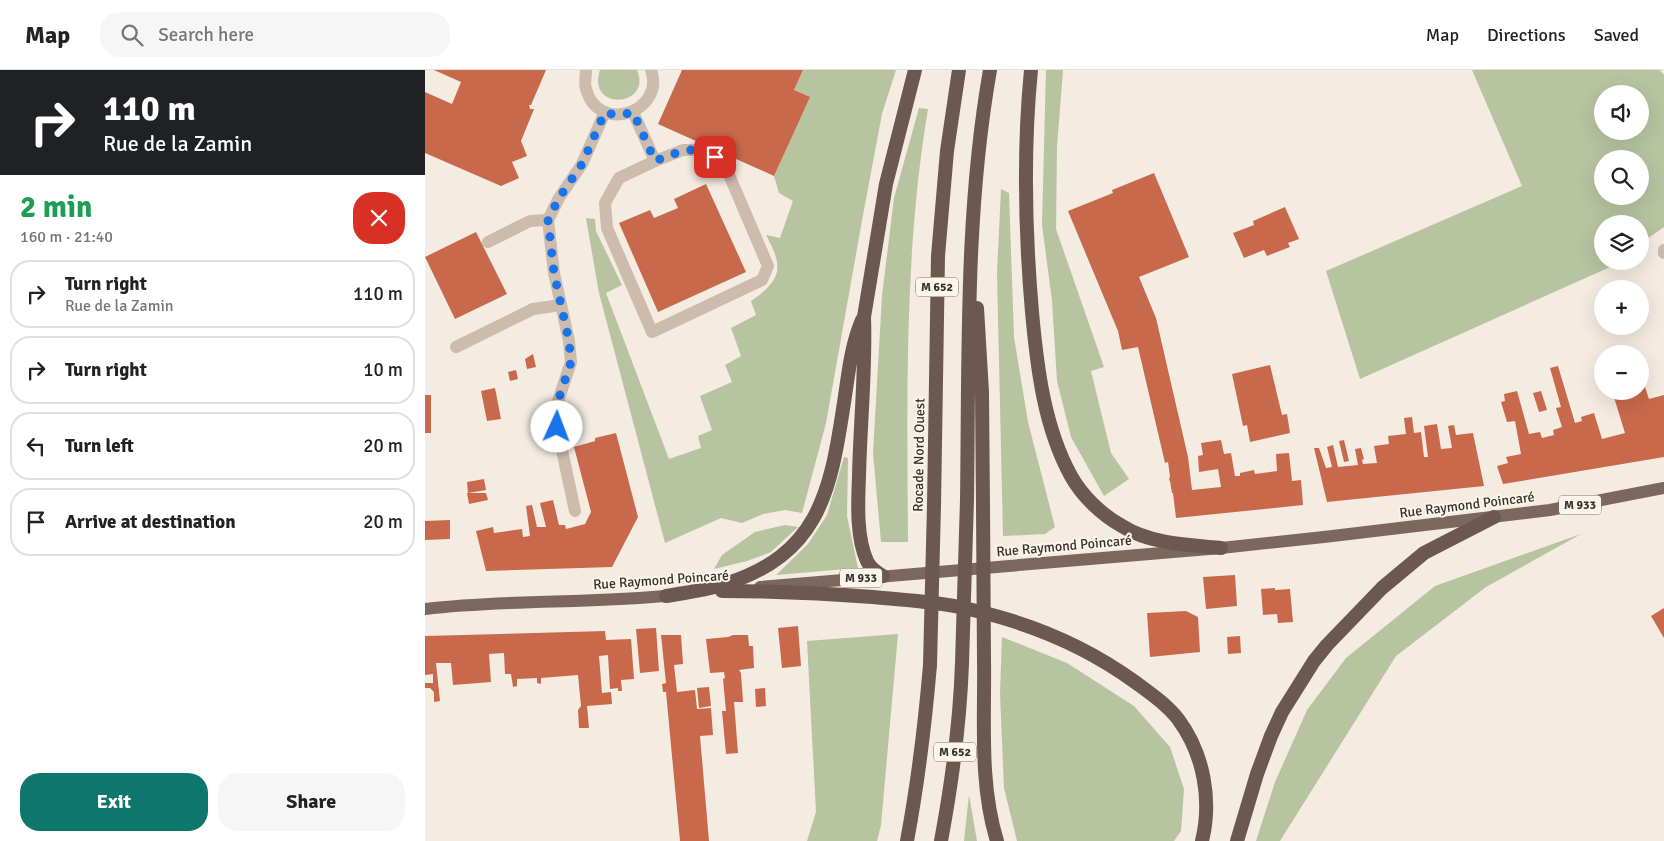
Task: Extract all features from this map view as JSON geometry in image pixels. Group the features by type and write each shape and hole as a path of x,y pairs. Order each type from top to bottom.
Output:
{"highway":[{"path":"665,596 723,585 749,576 784,555 803,536 817,513 826,491 840,430 855,338 863,317 883,199 915,70"},
{"name":"Rocade Nord Ouest","path":"907,841 915,801 925,727 930,665 939,237 947,151 959,70"},
{"name":"M 652","path":"941,841 959,721 967,500 969,308 972,230 980,140 990,70"},
{"path":"1031,70 1026,132 1028,266 1040,378 1047,410 1060,452 1072,478 1080,489 1100,510 1122,526 1158,540 1221,548"},
{"path":"972,230 982,392 985,777 989,812 997,841"},
{"path":"863,317 865,339 859,449 859,516 862,543 867,562 871,568 883,576"},
{"path":"1237,841 1257,774 1281,712 1314,661 1382,588 1424,553 1494,517"},
{"path":"722,591 779,591 834,594 918,601 958,607 1005,618 1073,644 1134,681 1169,709 1179,720 1194,748 1205,781 1207,810 1202,841"}],"main road":[{"name":"Rue Raymond Poincaré","path":"425,609 464,604 665,596 1221,548 1494,517 1590,504 1664,488"},
{"name":"Rue Raymond Poincaré","path":"425,601 464,604"}],"street":[{"path":"586,70 585,88 590,100 605,112 621,115 633,112 647,101 652,89 651,70"},
{"path":"575,511 557,427 557,404 571,362 569,341 554,273 548,220 559,198 582,164 605,112"},
{"path":"633,112 655,161"},
{"path":"683,150 706,150 724,163 768,266 762,280 652,332 607,228 605,202 619,178 655,161 683,150"},
{"path":"488,242 530,221 548,220"},
{"path":"455,346 533,309 561,305"}],"green space":[{"path":"600,70 637,70 639,82 636,92 629,97 619,100 610,98 602,93 598,84"},
{"path":"803,70 896,70 882,114 826,423 802,513 785,510 763,514 742,523 721,518 665,543 599,293 586,218 595,219 596,231 622,285 606,293 669,459 701,448 698,436 712,430 700,396 732,382 725,365 741,356 731,328 756,315 751,301 769,286 777,272 776,256 766,235 780,238 793,201 779,193 774,176 809,97 794,90"},
{"path":"1046,70 1063,70 1057,147 1056,229 1104,367 1091,371 1111,453 1129,479 1104,496 1071,437 1057,381 1052,301 1042,225"},
{"path":"1472,70 1660,70 1664,75 1664,227 1649,238 1649,215 1594,215 1594,270 1604,270 1360,379 1326,271 1522,186"},
{"path":"919,108 928,109 920,163 911,271 907,433 908,542 881,542 873,453 882,296 894,198"},
{"path":"1001,189 1009,193 1014,337 1028,422 1055,527 1045,534 1003,536 997,273"},
{"path":"844,457 848,458 847,516 858,568 776,575 808,544 827,515"},
{"path":"785,525 798,527 771,552 747,561 714,569 722,555 755,532"},
{"path":"1581,534 1486,587 1396,656 1280,841 1256,841 1275,782 1307,710 1346,658 1435,586"},
{"path":"898,634 881,825 877,841 807,841 816,812 807,641"},
{"path":"1002,637 1067,663 1134,706 1170,747 1184,789 1181,831 1174,841 1017,841 1004,788 1000,694"},
{"path":"969,795 977,841 964,841"}],"building":[{"path":"434,70 546,70 531,105 529,105 530,109 534,109 521,141 527,156 512,162 519,178 501,186 425,153 425,92 452,104 461,82"},
{"path":"682,70 803,70 794,90 810,97 774,176 658,124"},
{"path":"1154,173 1189,257 1139,277 1156,318 1188,457 1192,490 1221,487 1218,469 1199,472 1198,456 1203,455 1201,443 1221,440 1224,454 1231,453 1235,476 1240,476 1240,473 1254,470 1255,474 1277,471 1276,454 1289,453 1292,481 1301,480 1303,505 1176,518 1173,493 1169,480 1168,462 1165,463 1138,347 1122,350 1118,331 1068,211 1113,193 1112,190"},
{"path":"706,184 746,272 658,312 619,223 650,210 654,218 678,208 674,199"},
{"path":"1285,207 1299,239 1288,243 1290,247 1267,256 1264,250 1244,258 1233,233 1254,225 1253,221"},
{"path":"476,232 507,294 455,319 425,257"},
{"path":"533,354 536,367 527,369 525,359"},
{"path":"1270,365 1282,415 1287,414 1290,433 1250,442 1247,425 1243,426 1232,374"},
{"path":"1558,366 1575,423 1582,421 1581,417 1594,413 1602,439 1625,433 1615,400 1649,400 1664,395 1664,457 1503,484 1497,466 1508,463 1506,457 1521,454 1515,421 1507,422 1501,402 1505,401 1504,394 1517,391 1529,434 1540,432 1542,438 1554,435 1553,430 1562,427 1556,408 1561,407 1550,368"},
{"path":"516,370 518,379 510,381 508,372"},
{"path":"495,388 501,419 487,421 481,391"},
{"path":"1541,391 1547,410 1539,412 1533,393"},
{"path":"425,395 431,395 431,433 425,433"},
{"path":"1412,417 1414,433 1421,432 1424,457 1428,457 1424,426 1437,424 1441,449 1452,448 1448,426 1454,425 1456,435 1473,433 1484,486 1327,502 1314,448 1319,448 1326,468 1332,467 1327,447 1333,445 1338,467 1358,465 1355,449 1361,448 1364,459 1362,460 1363,464 1377,463 1374,446 1389,444 1388,436 1406,434 1404,418"},
{"path":"616,433 638,517 612,567 486,571 476,531 493,527 494,533 522,529 523,537 530,536 526,506 532,505 537,527 546,527 540,503 553,500 559,525 565,525 566,529 585,524 591,512 574,447 595,441 595,438"},
{"path":"1344,440 1349,461 1344,462 1339,441"},
{"path":"484,479 486,490 468,493 467,482"},
{"path":"467,493 486,493 488,500 469,504"},
{"path":"450,520 450,539 425,540 425,521"},
{"path":"1235,575 1237,606 1206,609 1203,577"},
{"path":"1275,588 1275,590 1290,589 1293,622 1278,623 1277,614 1263,615 1261,589"},
{"path":"1664,608 1664,638 1651,616"},
{"path":"1186,611 1198,617 1200,652 1150,657 1147,613"},
{"path":"798,626 801,666 782,668 778,628"},
{"path":"656,628 659,671 640,673 636,629"},
{"path":"605,631 606,640 631,639 634,679 621,680 622,691 618,691 618,688 610,689 608,655 599,656 602,693 611,692 612,704 587,706 589,728 579,728 578,710 581,706 578,675 541,678 541,684 537,683 537,678 517,679 517,686 513,687 511,674 505,674 504,653 489,654 491,682 453,685 451,663 436,663 440,701 434,702 434,692 430,688 425,688 425,683 433,683 433,674 425,675 425,636"},
{"path":"661,635 681,635 683,664 674,665 677,692 695,690 697,709 711,708 713,735 700,736 709,841 680,841 666,692 663,692 662,684 666,683"},
{"path":"748,635 749,646 753,646 754,668 739,670 741,673 743,702 734,702 738,753 726,754 722,711 726,711 724,672 710,673 706,639"},
{"path":"1240,636 1241,653 1228,654 1227,637"},
{"path":"709,687 711,706 699,708 697,688"},
{"path":"765,688 766,706 756,707 755,689"}],"route":[{"path":"557,427 557,404 571,362 569,341 554,273 548,220 559,198 582,164 605,112 621,115 633,112 655,161 683,150 706,150 715,157"}]}
